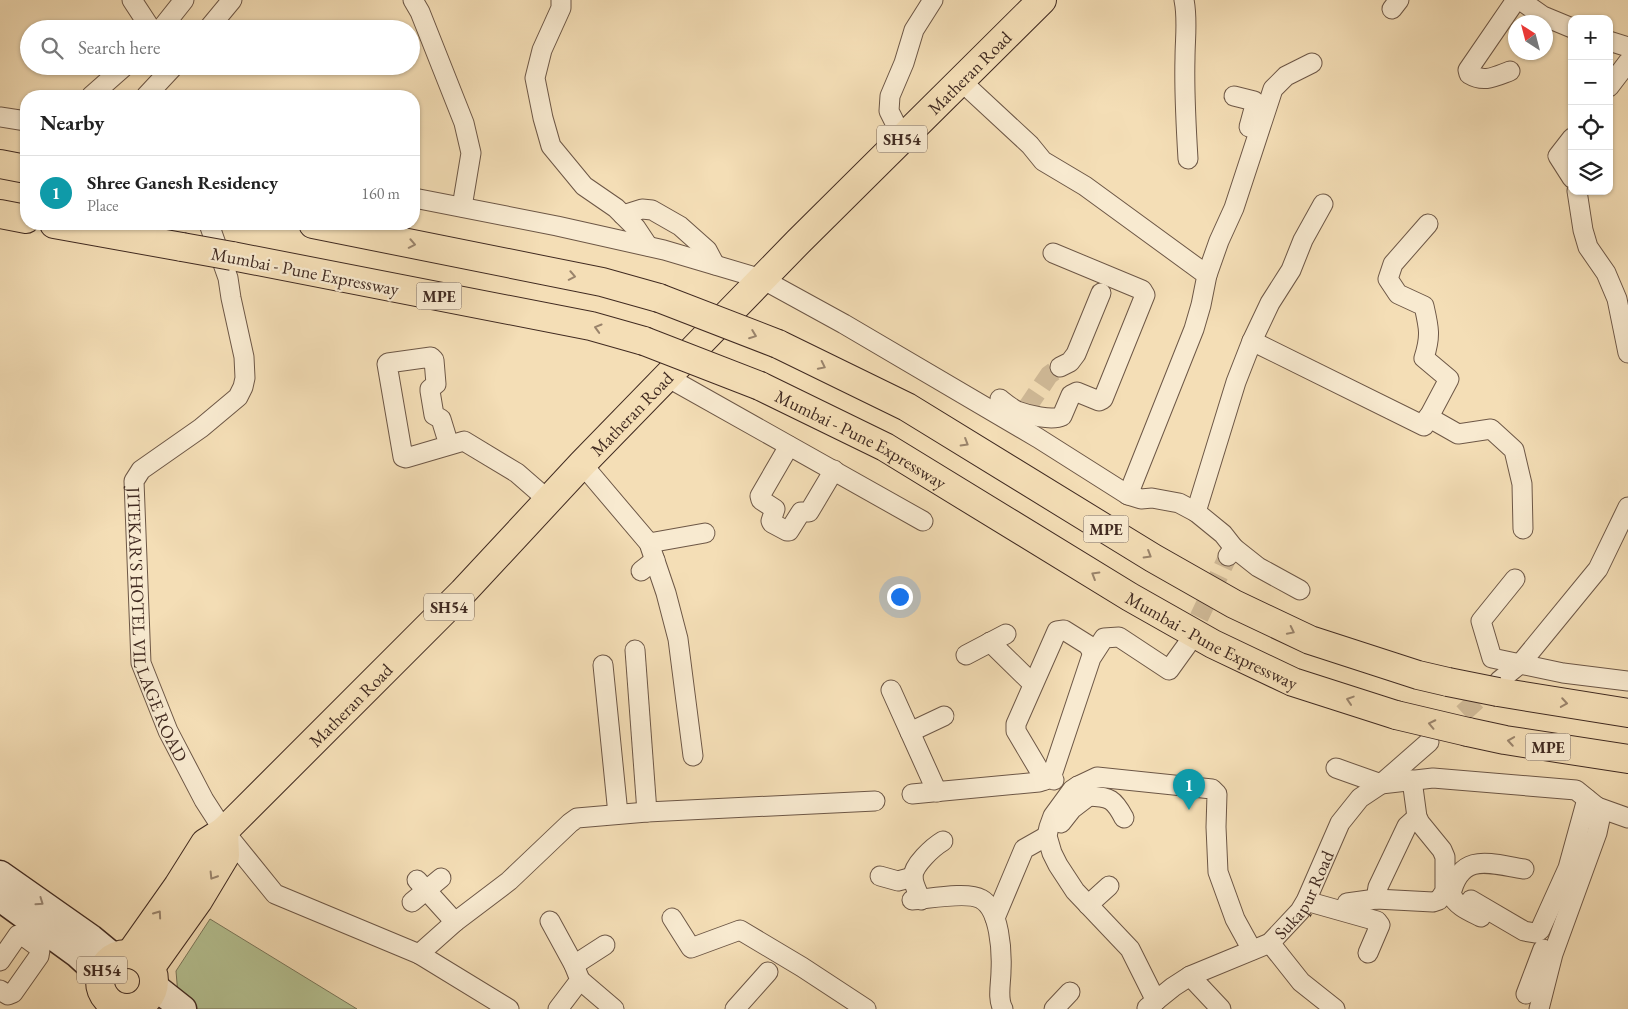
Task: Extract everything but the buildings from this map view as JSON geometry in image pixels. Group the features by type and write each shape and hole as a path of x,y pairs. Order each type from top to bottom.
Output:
{"main road":[{"name":"Matheran Road","path":"124,989 178,886 205,843 224,831 463,592 582,464 762,279 1042,0"},
{"path":"0,164 20,168"},
{"path":"0,214 20,218"},
{"name":"Mumbai - Pune Expressway","path":"87,230 232,256 591,326 644,341 760,386 885,447 1130,596 1213,644 1293,682 1396,715 1468,732 1506,740 1628,759"},
{"name":"MPE","path":"343,230 602,282 659,298 778,344 907,408 1153,558 1234,604 1310,640 1418,675 1448,682 1499,687 1628,713"},
{"path":"0,874 91,938 124,989"},
{"path":"0,898 124,989 183,1009"}],"street":[{"path":"132,0 145,20"},
{"path":"168,20 184,0"},
{"path":"215,20 232,0"},
{"path":"414,0 464,123 471,153 462,207"},
{"path":"561,0 561,8 542,50 535,78 551,146 584,186 616,208 636,228 648,246"},
{"path":"905,136 897,127 889,111 890,96 904,63 914,30 932,0"},
{"path":"1184,0 1186,11 1185,76 1188,159"},
{"path":"1510,71 1486,80 1474,77 1469,74 1468,70 1516,0"},
{"path":"1520,0 1543,16 1568,26"},
{"path":"1613,42 1628,47"},
{"path":"1613,82 1628,62"},
{"path":"1128,495 1194,329 1207,275 1218,241 1234,208 1256,122 1273,89 1286,76 1312,63"},
{"path":"98,90 115,75"},
{"path":"152,90 166,75"},
{"path":"961,80 1030,145 1042,161 1085,186 1207,275"},
{"path":"1234,96 1254,101 1256,122"},
{"path":"0,117 20,120"},
{"path":"1568,143 1558,156 1568,172"},
{"path":"1237,173 1247,154"},
{"path":"1578,195 1582,230 1588,247 1606,273 1617,299 1628,353"},
{"path":"420,199 648,246 762,279 844,324 1022,415 1048,419 1057,419 1062,416 1072,394 1077,392 1098,401 1103,399 1145,295 1142,290 1053,253"},
{"path":"1196,512 1236,382 1252,341 1270,303 1290,270 1303,240 1323,204"},
{"path":"623,215 642,209 652,210 680,226 707,250 715,265"},
{"path":"1252,341 1424,426 1449,379 1424,358 1429,341 1429,328 1424,306 1398,294 1388,279 1393,264 1428,224"},
{"name":"JITEKAR'S HOTEL VILLAGE ROAD","path":"211,230 228,278 244,357 245,378 238,397 200,428 141,470 134,481 141,663 168,730 204,800 224,831 275,894 419,954 509,1009"},
{"path":"1060,367 1070,362 1076,354 1101,293"},
{"path":"449,445 441,419 434,415 430,391 436,384 434,360 431,357 388,363 403,456 406,458 464,441 517,473 548,500"},
{"path":"667,377 923,521"},
{"path":"1000,399 1128,495 1141,499 1152,498 1179,503 1196,512 1223,534 1231,552 1300,590"},
{"path":"1428,417 1458,434 1491,429 1514,450 1522,484 1523,529"},
{"path":"789,446 760,496 761,500 775,509 772,523 789,531 801,512 809,512 834,470"},
{"path":"582,464 648,558 678,639 693,756"},
{"path":"1499,687 1598,569 1628,507"},
{"path":"648,558 705,533"},
{"path":"1515,579 1480,621 1492,658 1563,673 1628,681"},
{"path":"1093,654 1088,645 1064,630 1057,631 1016,724 1016,731 1048,779 1080,791 1113,800 1124,818"},
{"path":"966,654 998,638 1033,684"},
{"path":"1048,779 1093,654 1104,638 1119,638 1169,670 1187,645"},
{"path":"635,650 647,812"},
{"path":"603,665 618,814"},
{"path":"891,690 937,792"},
{"path":"910,732 944,716"},
{"name":"Sukapur Road","path":"1151,1005 1190,976 1266,951 1300,911 1306,901 1340,823 1360,798 1381,784 1430,742"},
{"path":"1336,768 1381,784 1432,778 1576,790 1592,803 1628,818"},
{"path":"1151,1005 1130,949 1105,915 1075,891 1052,853 1055,836 1053,816 1097,777 1212,789 1217,794 1218,872 1235,919 1266,951 1335,1009"},
{"path":"912,794 1039,782 1048,779"},
{"path":"1347,903 1376,899 1433,902 1439,900 1444,891 1445,857 1442,850 1417,817 1412,780"},
{"path":"419,954 455,922 509,880 577,818 647,812 875,801"},
{"path":"1471,900 1524,931 1535,933 1540,930 1568,868 1592,803"},
{"path":"1526,994 1548,951 1597,833 1600,819 1592,803"},
{"path":"1376,899 1378,887 1406,826 1417,817"},
{"path":"995,918 1024,849 1055,836"},
{"path":"943,841 933,848 915,869 913,877 916,900 966,895 980,898 987,904 999,928 1002,967 1000,1003 1003,1009"},
{"path":"1524,869 1482,863 1470,865 1459,873 1451,894 1454,901 1463,908 1548,951"},
{"path":"880,876 898,881 913,877"},
{"path":"441,878 419,890 455,922"},
{"path":"1105,915 1109,886"},
{"path":"1306,901 1377,921 1380,925 1368,952"},
{"path":"672,918 691,948 740,930 802,967 866,1009"},
{"path":"550,921 577,972 614,1009"},
{"path":"0,961 18,935 22,935 40,950 39,956 13,993 8,995 0,990"},
{"path":"558,1009 577,972 605,945"},
{"path":"1539,1009 1548,951"},
{"path":"735,1009 768,972"},
{"path":"1190,976 1221,1009"},
{"path":"1054,1009 1070,992"}],"green space":[{"path":"210,919 357,1009 196,1009 178,995 176,971"}],"tunnel":[{"path":"1026,409 1049,375 1060,367"},
{"path":"1187,643 1228,556"},
{"path":"1442,732 1494,685"}],"place":[{"name":"Shree Ganesh Residency","path":"1189,810"}]}
